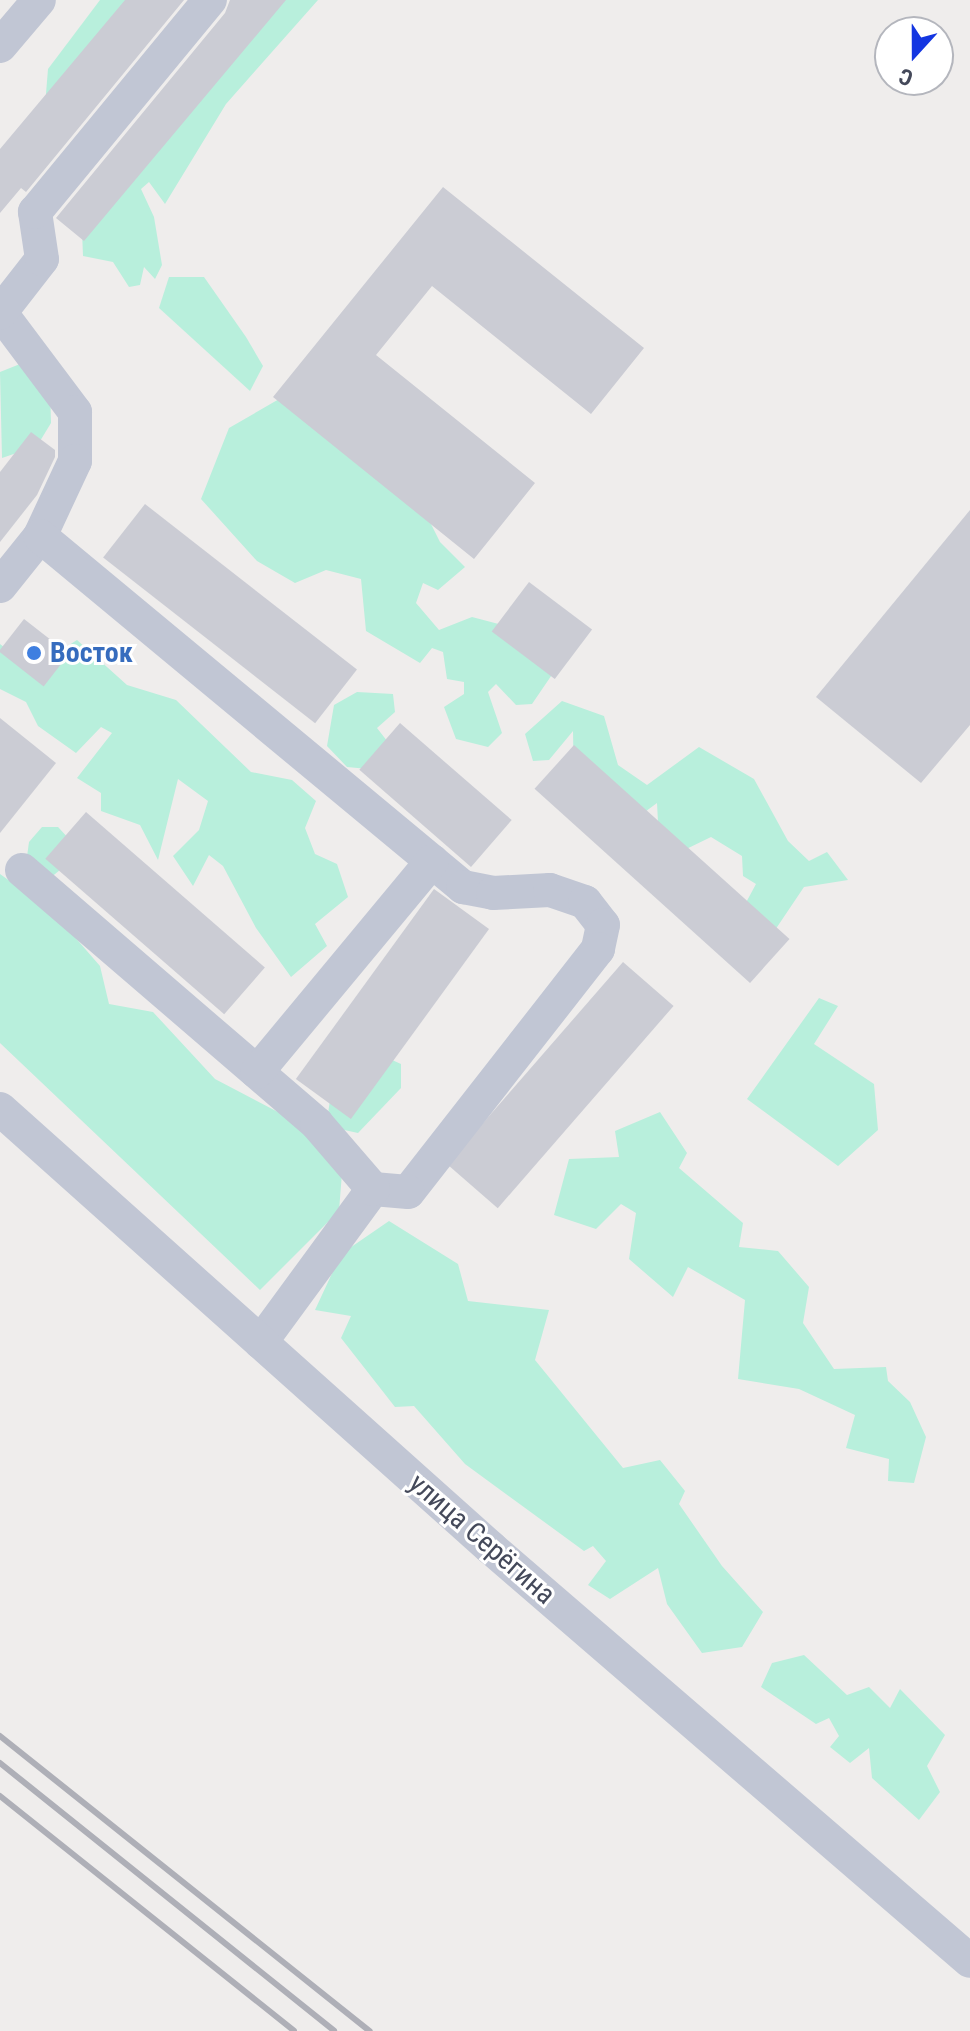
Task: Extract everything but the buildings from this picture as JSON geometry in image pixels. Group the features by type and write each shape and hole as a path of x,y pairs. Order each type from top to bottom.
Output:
{"street":[{"path":"0,46 39,0"},
{"path":"0,586 40,536 75,461 75,412 0,312 42,259 35,212 210,0"},
{"path":"22,870 317,1124 373,1189 408,1192 598,949 603,925 585,902 550,890 493,893 463,887 40,536"},
{"path":"257,1072 432,861"},
{"name":"улица Серёгина","path":"0,1109 261,1342 970,1961"},
{"path":"261,1342 373,1189"}],"green space":[{"path":"100,0 144,0 45,106 48,69"},
{"path":"278,0 318,0 226,104 165,204 149,182 141,189 154,217 162,265 155,279 144,267 140,285 129,287 113,262 83,256 82,231"},
{"path":"169,277 204,277 263,366 250,391 159,308"},
{"path":"20,364 50,387 51,423 37,446 2,458 0,372"},
{"path":"293,391 422,506 440,542 465,567 438,590 423,583 416,603 439,630 472,617 510,627 562,660 532,704 516,705 496,684 488,692 502,733 488,747 456,739 444,707 464,694 464,682 447,679 443,652 432,648 420,663 366,631 361,579 326,570 295,583 257,561 201,499 229,428"},
{"path":"77,640 127,685 176,700 251,772 292,780 316,801 305,828 315,854 337,864 348,897 315,924 327,946 291,977 256,928 223,866 209,855 193,886 173,856 199,830 208,801 178,779 158,860 140,825 101,811 101,793 77,778 112,733 101,727 76,753 38,726 26,702 0,689 0,644 17,657 47,659"},
{"path":"357,692 393,694 395,712 377,728 391,746 368,769 347,767 327,746 334,705"},
{"path":"562,701 604,716 618,765 647,785 699,747 754,779 788,841 809,861 827,852 848,880 804,887 769,939 742,910 756,884 743,876 742,856 711,837 676,854 659,841 657,803 630,823 574,790 573,731 549,760 533,761 525,734"},
{"path":"42,827 58,827 71,841 72,860 49,879 26,864 29,842"},
{"path":"0,874 53,912 100,966 109,1004 153,1012 215,1079 301,1124 342,1173 339,1211 260,1290 0,1043"},
{"path":"819,998 838,1006 814,1044 874,1084 878,1130 838,1166 747,1099"},
{"path":"372,1051 401,1064 401,1088 358,1133 326,1126 331,1094"},
{"path":"660,1112 687,1153 679,1168 743,1223 739,1247 778,1251 809,1287 803,1323 834,1369 886,1367 888,1381 910,1402 926,1437 914,1483 888,1481 889,1459 846,1448 855,1415 799,1389 738,1379 745,1300 688,1267 673,1297 629,1259 636,1213 621,1204 596,1229 554,1215 569,1159 619,1157 615,1131"},
{"path":"389,1221 458,1264 468,1301 549,1310 535,1360 623,1468 660,1460 685,1491 679,1504 722,1566 763,1612 742,1647 702,1653 667,1604 658,1568 610,1599 588,1585 606,1561 593,1546 584,1551 465,1464 414,1406 395,1407 341,1338 351,1316 315,1310 341,1254"},
{"path":"804,1655 847,1695 869,1687 890,1708 900,1689 945,1735 927,1766 940,1792 919,1820 872,1778 869,1748 850,1763 830,1747 839,1736 829,1718 816,1724 761,1687 772,1663"}],"railway":[{"path":"0,1736 370,2031"},
{"path":"0,1763 334,2031"},
{"path":"0,1796 294,2031"}],"place":[{"name":"Восток","path":"34,653"}]}
